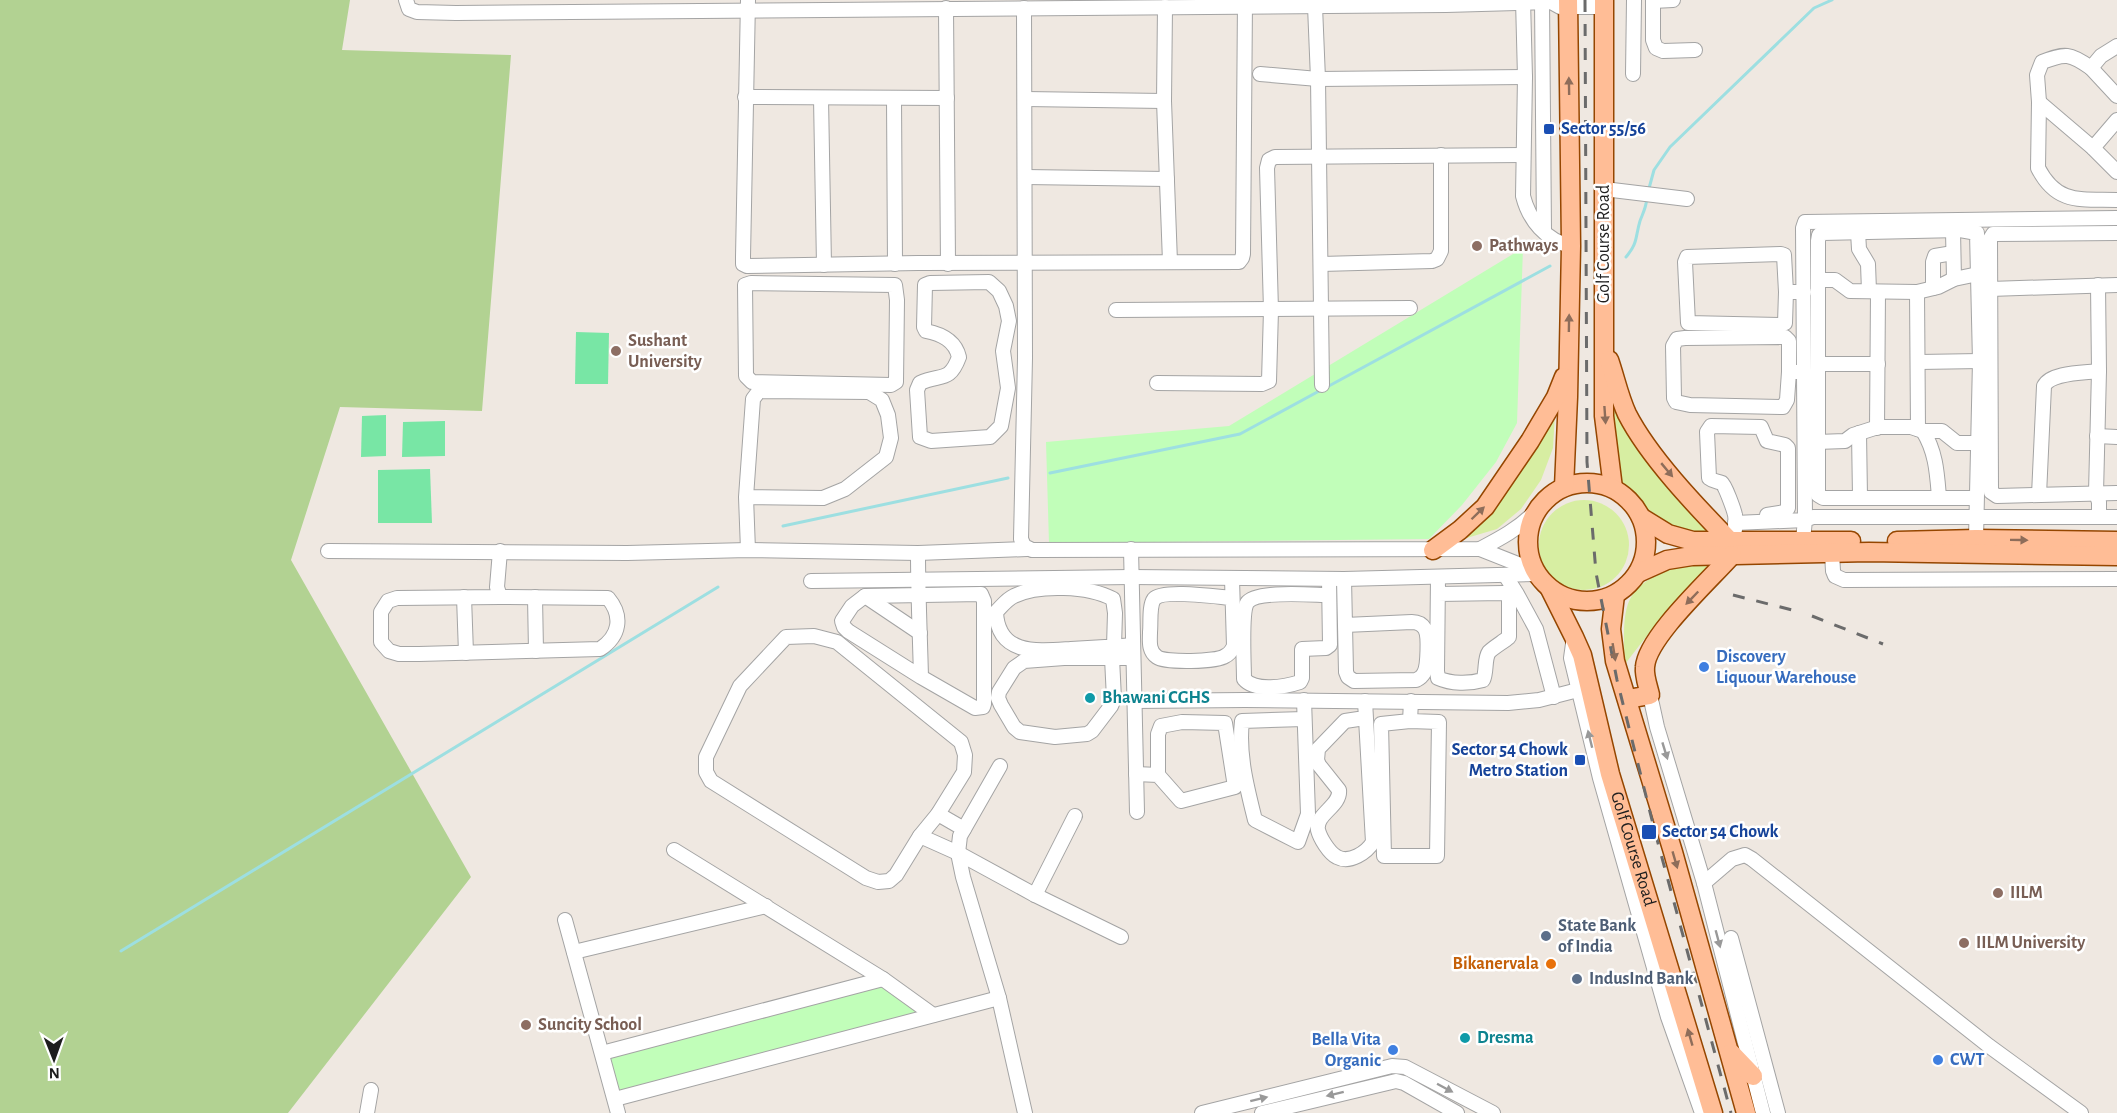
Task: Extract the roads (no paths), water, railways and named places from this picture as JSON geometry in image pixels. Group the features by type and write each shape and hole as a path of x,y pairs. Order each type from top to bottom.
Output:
{"main road":[{"name":"Golf Course Road","path":"1554,2 1571,246 1564,487"},
{"name":"Golf Course Road","path":"1606,2 1607,189 1604,416 1613,488"},
{"path":"1604,336 1626,412 1648,447 1704,514 1734,535 1832,553 2117,556"},
{"path":"1433,550 1485,507 1530,441 1556,397 1568,365"},
{"path":"1580,483 1597,483 1613,488 1630,501 1642,518 1647,546 1644,560 1638,573 1628,585 1615,594 1599,600 1582,602 1550,589 1535,572 1528,553 1529,525 1535,512 1548,497 1564,487 1580,483"},
{"path":"1642,518 1668,534 1693,541 1734,535 1803,540 1887,542 1976,539 2117,542"},
{"path":"1638,573 1667,560 1692,556 1734,535"},
{"path":"1628,699 1650,695 1645,668 1649,651 1734,535"},
{"name":"Golf Course Road","path":"1550,589 1574,636 1589,681 1610,774 1709,1113"},
{"name":"Golf Course Road","path":"1615,594 1611,629 1615,661 1628,699 1746,1113"},
{"path":"1729,1052 1753,1076"}],"street":[{"path":"406,0 409,9 417,12 748,5 1024,8 1049,4 1165,7 1245,3 1606,2"},
{"path":"1632,74 1634,0"},
{"path":"1673,0 1653,1 1653,40 1656,48 1663,51 1695,50"},
{"path":"1523,2 1525,77 1523,196 1533,219 1544,231 1555,242 1571,246"},
{"path":"1544,231 1554,2"},
{"path":"748,5 743,264 747,266 1023,262 1234,263 1242,258 1245,3"},
{"path":"1322,384 1318,79 1324,4"},
{"path":"1165,7 1164,101 1170,262"},
{"path":"946,8 948,264"},
{"path":"1024,8 1024,357 1021,539 1027,549"},
{"path":"2091,68 2101,56 2117,46"},
{"path":"2117,96 2091,68 2078,59 2060,55 2042,62 2037,75 2038,168 2043,177 2052,188 2066,197 2117,200"},
{"path":"1260,74 1318,79 1525,77"},
{"path":"745,97 947,98"},
{"path":"821,98 822,265 829,284"},
{"path":"894,98 895,264"},
{"path":"1025,99 1164,101"},
{"path":"2039,102 2093,148 2117,172"},
{"path":"2093,148 2117,120"},
{"path":"1321,264 1437,259 1441,251 1441,154"},
{"path":"1157,383 1262,384 1269,381 1271,310 1267,168 1269,160 1275,157 1319,156 1523,155"},
{"path":"1025,177 1167,179"},
{"path":"1607,189 1687,199"},
{"path":"1803,540 1806,462 1796,372 1789,342 1785,337 1677,339 1673,346 1676,402 1690,405 1783,407 1796,372 1804,292 1803,228 1808,221 2117,218"},
{"path":"1976,539 1979,443 1980,361 1977,232 1970,230 1858,232 1825,233 1819,236 1818,495 1823,498 1977,498"},
{"path":"1953,231 1954,279"},
{"path":"1858,232 1858,249 1868,264 1873,292 1878,364 1877,428"},
{"path":"2117,233 1993,234 1990,239 1991,492 1997,496 2117,493"},
{"path":"1933,288 1935,256 1953,253"},
{"path":"1691,255 1784,255 1786,292 1785,323 1779,325 1688,323 1687,257 1691,255"},
{"path":"813,284 822,265"},
{"path":"1819,280 1835,280 1850,291 1917,292 1954,279 1978,274"},
{"path":"989,282 999,291 1006,306 1009,321 1004,358 1008,388 1000,426 990,437 931,441 920,437 916,390 920,382 942,378 954,369 960,357 958,351 941,334 926,331 924,327 925,285 989,282"},
{"path":"813,284 895,285 897,300 897,379 895,384 752,382 746,376 745,285 813,284"},
{"path":"2096,542 2096,517 2099,502 2096,493 2099,371 2098,285"},
{"path":"1990,290 2117,285"},
{"path":"1786,292 1804,292"},
{"path":"1917,292 1921,430 1931,444 1935,458 1939,497"},
{"path":"1116,310 1410,308"},
{"path":"1004,358 1024,357"},
{"path":"1919,362 1980,361"},
{"path":"1819,364 1878,364"},
{"path":"2039,495 2044,386 2054,377 2099,371"},
{"path":"746,497 823,498 845,489 886,457 891,438 888,415 882,400 869,392 759,391 753,399 746,497 748,550"},
{"path":"1753,425 1761,427 1767,441 1788,447 1790,453 1788,508 1785,512 1734,535 1725,486 1709,478 1707,432 1711,426 1753,425"},
{"path":"1817,442 1845,441 1859,433 1877,428 1911,427 1942,431 1957,443 1979,443"},
{"path":"1859,433 1860,497"},
{"path":"2097,436 2117,437"},
{"path":"1480,549 1510,534 1535,512"},
{"path":"1734,535 1813,517 2117,517"},
{"path":"328,551 627,553 748,550 918,553 1027,549 1480,549 1535,572"},
{"path":"1131,549 1137,812"},
{"path":"500,551 497,587 500,597"},
{"path":"897,552 898,595"},
{"path":"918,553 921,677"},
{"path":"1832,553 1835,576 1844,580 2117,579"},
{"path":"811,581 897,578 1131,577 1344,579 1505,575 1535,572"},
{"path":"1505,575 1536,629 1554,697"},
{"path":"1438,577 1438,594 1438,678 1446,681 1483,680 1490,651 1509,637 1509,595 1504,593 1438,594"},
{"path":"1232,579 1234,646 1224,658 1168,661 1157,657 1151,651 1152,606 1155,599 1161,595 1232,598"},
{"path":"1329,579 1330,645 1326,648 1302,649 1300,682 1289,686 1248,684 1244,679 1244,624 1245,610 1249,601 1261,595 1329,595"},
{"path":"1344,579 1346,672 1348,677 1354,681 1416,680 1424,673 1427,666 1427,634 1426,629 1419,623 1345,625"},
{"path":"1113,652 1024,661 1014,668 999,692 1000,705 1014,727 1020,732 1055,737 1087,734 1092,731 1114,699 1113,652 1115,614 1113,599 1087,590 1050,588 1027,591 1011,597 996,612 1000,632 1010,643 1027,650 1041,651 1113,652 1133,652"},
{"path":"918,594 983,595 983,707 975,708 921,677 844,627 843,616 858,599 865,596 918,594"},
{"path":"865,596 920,633"},
{"path":"464,597 466,653"},
{"path":"464,597 608,598 616,607 616,634 611,642 600,649 399,654 389,651 381,642 381,612 388,601 397,598 464,597"},
{"path":"534,597 536,651"},
{"path":"814,636 837,642 961,742 965,755 964,772 938,814 920,836 896,875 889,881 878,882 866,878 711,781 706,772 706,757 740,686 786,637 814,636"},
{"path":"1574,636 1571,658 1600,778 1668,1017 1709,1113"},
{"path":"1134,701 1304,700 1508,703 1554,697 1578,690"},
{"path":"1650,695 1657,727 1704,883 1763,1113"},
{"path":"1304,700 1308,814 1298,842 1255,820 1246,787 1240,735 1242,721 1304,719"},
{"path":"1365,701 1373,842 1369,850 1341,858 1329,848 1318,828 1318,822 1336,802 1340,793 1319,765 1317,756 1321,745 1345,721 1365,718"},
{"path":"1410,721 1411,701"},
{"path":"1410,721 1439,722 1437,856 1384,856 1381,724 1410,721"},
{"path":"1137,774 1158,775 1181,801 1235,787 1225,723 1182,722 1161,726 1158,734 1158,775"},
{"path":"1000,766 964,829 958,853 999,998 1025,1113"},
{"path":"938,814 964,829"},
{"path":"1035,895 1075,816"},
{"path":"920,836 958,853 1035,895 1120,937"},
{"path":"674,850 883,979 933,1016"},
{"path":"1704,883 1731,859 1745,855 1752,859 1989,1046 2081,1113"},
{"path":"574,952 766,906"},
{"path":"565,920 618,1113"},
{"path":"1731,938 1778,1113"},
{"path":"602,1053 883,979"},
{"path":"615,1099 999,998"},
{"path":"1202,1113 1392,1066 1405,1067 1493,1113"},
{"path":"1262,1113 1392,1081 1404,1083 1457,1113"},
{"path":"367,1113 371,1090"}],"waterway":[{"path":"1648,192 1654,170 1670,147 1814,8 1832,0"},
{"path":"1626,257 1634,244 1647,198"},
{"path":"1327,387 1550,266"},
{"path":"1050,473 1240,434 1321,390"},
{"path":"783,526 1008,478"},
{"path":"121,951 718,587"}],"railway":[{"path":"1585,0 1587,462 1596,573 1617,680 1655,832 1731,1113"},
{"path":"1733,595 1796,611"},
{"path":"1812,616 1883,644"}],"place":[{"name":"Sector 55/56","path":"1549,129"},
{"name":"Pathways","path":"1477,246"},
{"name":"Sushant University","path":"616,351"},
{"name":"Discovery Liquour Warehouse","path":"1704,667"},
{"name":"Bhawani CGHS","path":"1090,698"},
{"name":"Sector 54 Chowk Metro Station","path":"1580,760"},
{"name":"Sector 54 Chowk","path":"1649,832"},
{"name":"IILM","path":"1998,893"},
{"name":"State Bank of India","path":"1546,936"},
{"name":"IILM University","path":"1964,943"},
{"name":"Bikanervala","path":"1551,964"},
{"name":"IndusInd Bank","path":"1577,979"},
{"name":"Suncity School","path":"526,1025"},
{"name":"Dresma","path":"1465,1038"},
{"name":"Bella Vita Organic","path":"1393,1050"},
{"name":"CWT","path":"1938,1060"}]}
